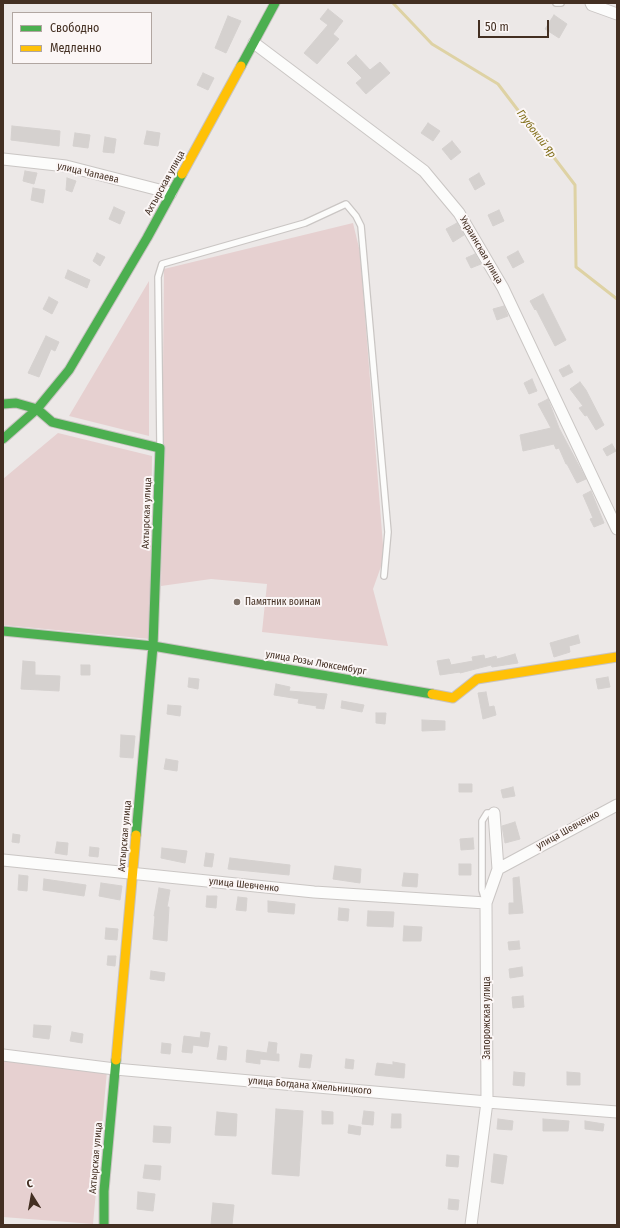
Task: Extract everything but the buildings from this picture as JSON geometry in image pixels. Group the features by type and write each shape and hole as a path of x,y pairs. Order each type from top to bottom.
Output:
{"main road":[{"name":"Ахтырская улица","path":"3,439 38,409 69,370 104,312 171,193 275,3"},
{"path":"3,404 16,402 38,409 52,422 160,448"},
{"name":"Ахтырская улица","path":"104,1225 104,1191 153,646 160,448"},
{"name":"улица Розы Люксембург","path":"3,631 153,646 454,698 477,679 617,657"}],"street":[{"path":"591,3 592,5 617,14"},
{"name":"Украинская улица","path":"254,43 424,170 459,213 503,288 617,529"},
{"name":"улица Чапаева","path":"3,159 66,166 171,193"},
{"name":"улица Шевченко","path":"498,869 617,805"},
{"name":"Запорожская улица","path":"471,1225 487,1102 486,903 498,869 494,812"},
{"name":"улица Шевченко","path":"3,860 314,892 486,903"},
{"name":"улица Богдана Хмельницкого","path":"3,1055 115,1069 617,1112"}],"lane":[{"path":"160,448 158,277 162,264 305,223 346,204 356,216 361,226 388,532 384,576"},
{"path":"486,903 482,890 482,821 487,813 494,812"}],"shaded area":[{"path":"353,223 360,252 384,558 373,589 388,646 262,632 267,584 211,579 161,586 164,269"},
{"path":"149,281 149,436 69,416"},
{"path":"58,433 152,456 150,639 3,625 3,479"},
{"path":"3,1059 107,1071 93,1224 3,1217"}],"waterway":[{"name":"Глубокий Яр","path":"393,3 432,44 498,84 575,185 576,267 617,299"}],"traffic: fast":[{"path":"241,66 275,3"},
{"path":"3,439 37,409 69,370 147,238 182,174"},
{"path":"3,404 16,403 37,409 52,422 160,448 153,646 136,835"},
{"path":"3,631 153,646 432,694"},
{"path":"104,1225 104,1191 116,1060"}],"traffic: slow":[{"path":"182,174 241,66"},
{"path":"432,694 453,698 477,679 617,657"},
{"path":"116,1060 136,835"}],"place":[{"name":"Памятник воинам","path":"237,602"}]}
